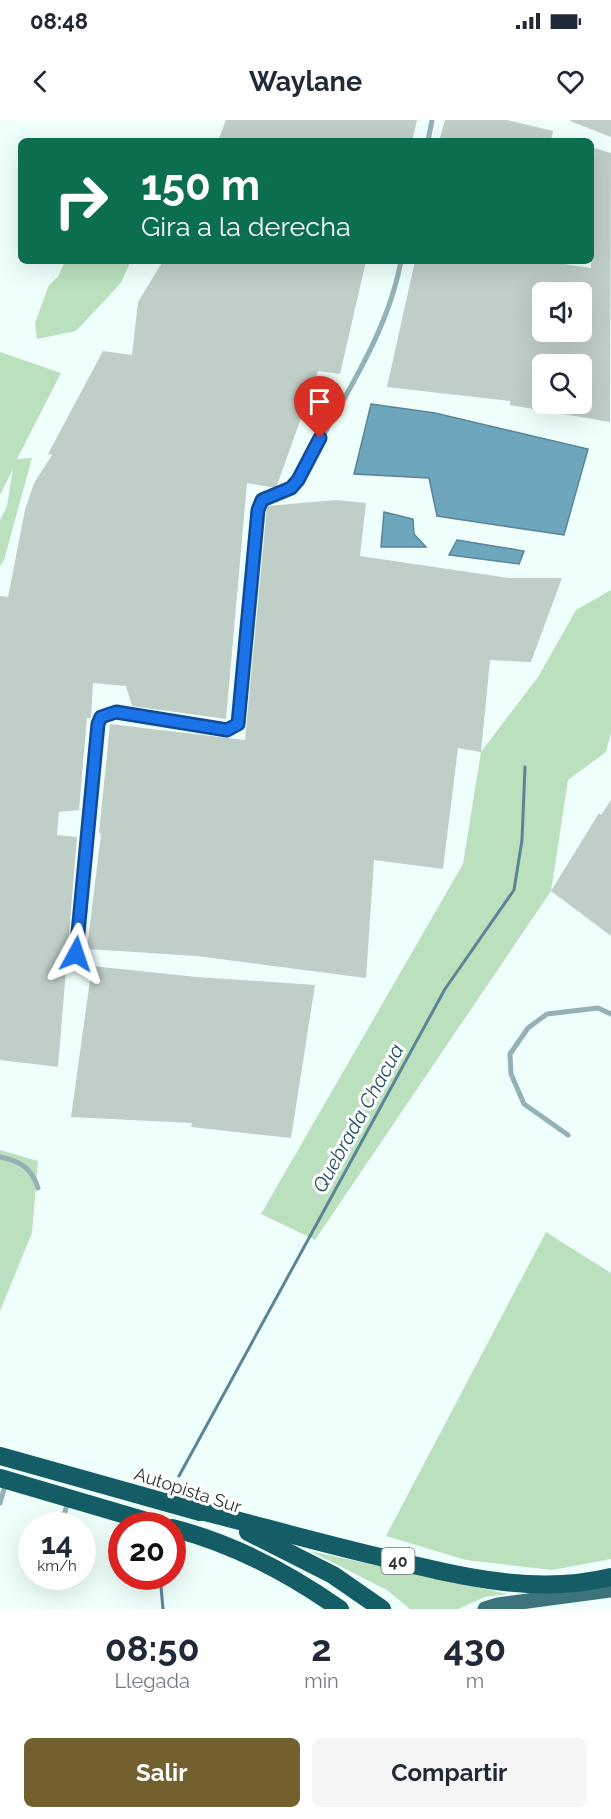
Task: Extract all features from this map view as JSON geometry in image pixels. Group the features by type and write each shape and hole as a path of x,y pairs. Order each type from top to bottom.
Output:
{"highway":[{"name":"Autopista Sur","path":"0,1456 189,1508 286,1550 333,1575 382,1609"},
{"path":"3,1479 116,1512"},
{"name":"40","path":"189,1508 342,1548 483,1581 550,1584 611,1577"},
{"path":"186,1532 282,1574 340,1609"}],"main road":[{"path":"485,1609 498,1605 611,1590"}],"lane":[{"path":"429,138 432,120"},
{"path":"76,954 98,724 101,717 116,712 227,730 238,724 258,510 262,500 284,492 298,480 384,324 395,292 400,264"},
{"path":"568,1135 524,1104 511,1074 510,1054 528,1028 548,1014 597,1008 611,1014"},
{"path":"0,1157 15,1160 27,1168 38,1188"},
{"path":"0,1503 3,1479"},
{"path":"65,1512 69,1498"}],"green space":[{"path":"64,264 130,264 121,283 76,331 37,339 35,323 49,285 58,277"},
{"path":"0,352 61,373 17,459 32,458 4,560 0,566 0,520 7,506 13,469 0,495"},
{"path":"611,590 611,733 606,752 568,780 551,891 315,1240 261,1214 463,864 481,752 538,677 576,610"},
{"path":"0,1150 38,1161 32,1233 0,1311"},
{"path":"546,1232 611,1273 611,1559 552,1570 466,1560 386,1536"},
{"path":"310,1551 508,1594 485,1597 458,1609 410,1609 387,1590"}],"water":[{"path":"371,404 435,413 588,449 564,535 437,516 429,478 354,474"},
{"path":"384,512 413,519 414,534 426,547 381,547"},
{"path":"457,540 524,551 519,564 449,555"}],"building":[{"path":"226,120 417,120 413,138 219,138"},
{"path":"445,120 507,120 553,131 552,138 440,138"},
{"path":"611,120 611,137 570,121"},
{"path":"594,148 611,153 610,422 563,414 592,414 592,354 532,354 532,409 510,405 510,401 387,387 414,264 564,264 591,268 591,264 594,264"},
{"path":"161,264 365,264 340,374 318,371 276,488 247,483 226,719 132,706 126,686 93,683 91,718 87,718 79,810 59,812 57,835 77,837 58,1067 0,1060 0,596 8,597 25,510 34,483 52,455 48,454 103,351 132,355 138,302"},
{"path":"336,500 366,503 360,556 509,578 562,578 531,662 490,660 481,752 458,748 443,869 374,860 366,978 197,956 87,949 101,834 99,833 110,724 245,740 267,506"},
{"path":"611,800 611,936 551,891 599,813 601,815"},
{"path":"92,966 197,977 315,985 291,1138 191,1127 192,1123 71,1117"}],"waterway":[{"name":"Quebrada Chacua","path":"179,1476 445,989 514,890 522,840 525,767"},
{"name":"Quebrada Chacua","path":"161,1590 163,1609"}],"route":[{"path":"76,954 98,724 101,717 116,712 227,730 238,724 258,510 262,500 284,492 298,480 320,438"}]}
